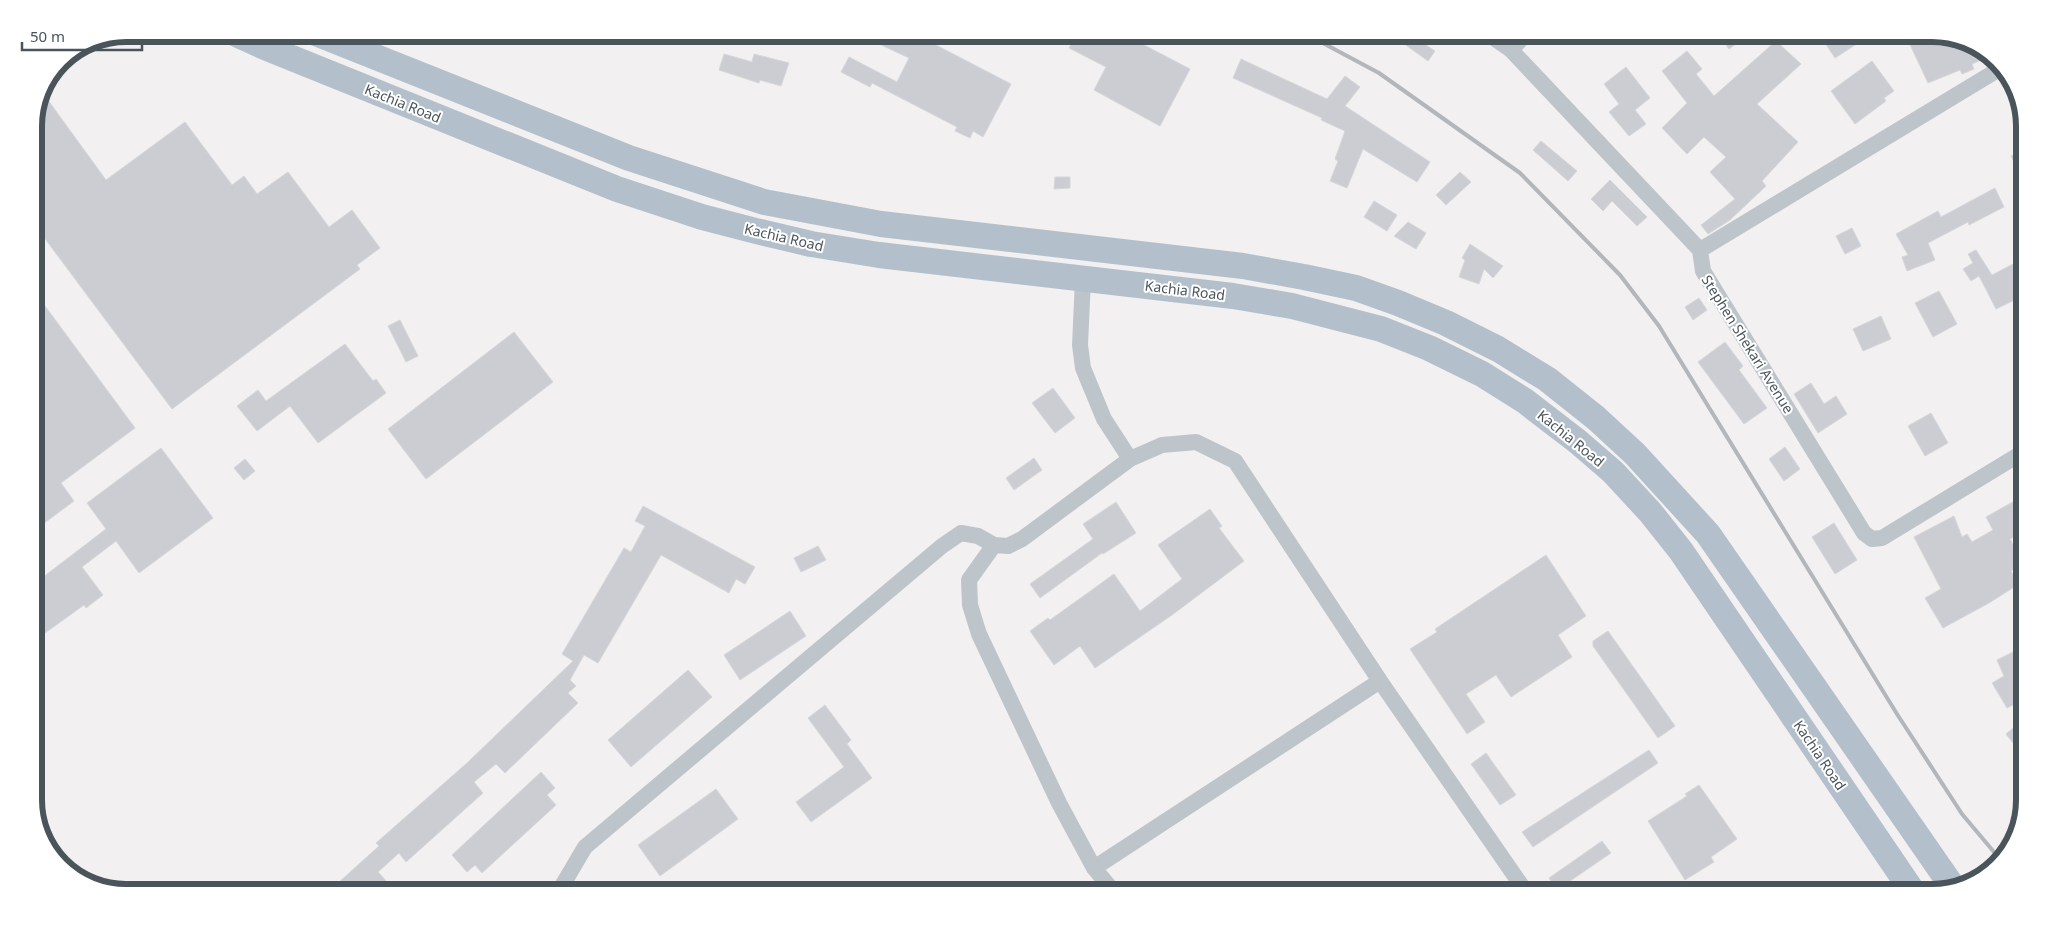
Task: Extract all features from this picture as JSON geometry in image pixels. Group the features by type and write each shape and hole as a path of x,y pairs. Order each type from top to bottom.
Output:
{"main road":[{"name":"Kachia Road","path":"254,42 617,190 702,217 811,244 859,252 1233,296 1292,306 1381,329 1429,348 1482,374 1525,401 1577,440 1613,472 1650,512 1681,551 1908,884"},
{"path":"338,42 629,158 764,202 882,224 1243,266 1304,277 1356,288 1398,302 1498,349 1547,379 1596,418 1635,454 1708,534 1949,882"}],"street":[{"path":"1500,42 1511,50 1700,250 1996,72"},
{"path":"1511,50 1518,42"},
{"name":"Stephen Shekari Avenue","path":"1700,250 1703,271 1864,533 1872,539 1882,538 2016,456"},
{"path":"1084,278 1080,345 1083,368 1104,419 1130,459"},
{"path":"563,884 585,846 942,546 961,533 978,536 994,545 1008,546 1022,539 1130,459 1162,445 1196,442 1235,461 1380,681 1520,884"},
{"path":"994,545 970,580 970,605 979,634 1055,794 1094,868 1107,884"},
{"path":"1094,868 1380,681"}],"building":[{"path":"875,42 935,42 934,44 1011,84 983,137 973,131 970,138 955,131 957,127 872,83 870,87 841,72 849,57 897,82 909,58"},
{"path":"1072,42 1138,42 1190,69 1160,126 1094,90 1106,67 1069,48"},
{"path":"1421,42 1435,51 1428,61 1403,43"},
{"path":"1724,42 1739,42 1729,49"},
{"path":"1775,42 1801,64 1757,104 1798,142 1762,181 1766,186 1730,220 1708,234 1701,225 1735,199 1710,172 1726,157 1704,137 1687,154 1662,128 1687,103 1662,71 1687,51 1702,69 1696,74 1714,96"},
{"path":"1824,42 1860,42 1835,58"},
{"path":"1909,42 1949,44 1965,49 1983,59 1972,64 1974,69 1962,74 1960,70 1928,83"},
{"path":"724,54 752,62 754,54 789,63 781,86 760,80 759,83 719,70"},
{"path":"1241,59 1327,99 1345,76 1360,87 1345,106 1430,162 1417,182 1363,149 1347,188 1330,181 1338,161 1335,159 1345,131 1321,120 1322,118 1233,78"},
{"path":"1872,61 1894,91 1884,98 1886,101 1855,124 1831,91"},
{"path":"1626,67 1650,98 1635,110 1646,124 1629,136 1609,112 1619,104 1604,84"},
{"path":"47,99 106,180 185,122 232,185 244,176 257,194 288,172 329,227 352,210 380,248 357,265 360,269 172,409 43,236 43,121"},
{"path":"1541,141 1577,171 1568,181 1533,150"},
{"path":"2016,154 2016,166 2011,156"},
{"path":"1460,172 1471,182 1446,205 1436,195"},
{"path":"1055,177 1070,177 1070,188 1054,189"},
{"path":"1610,180 1647,217 1637,226 1612,201 1603,211 1591,199"},
{"path":"1995,188 2004,207 1969,225 1968,222 1928,243 1935,260 1907,271 1902,257 1908,255 1896,234 1938,211 1941,217"},
{"path":"1374,201 1397,215 1387,231 1364,217"},
{"path":"1408,222 1426,233 1416,249 1394,236"},
{"path":"1852,228 1861,246 1845,254 1836,236"},
{"path":"1470,244 1503,266 1493,278 1484,269 1479,284 1459,277 1465,260 1462,258"},
{"path":"1976,250 1992,275 2016,263 2016,299 1996,309 1979,276 1971,281 1963,269 1973,263 1968,254"},
{"path":"1939,291 1957,324 1933,337 1915,303"},
{"path":"1699,298 1707,310 1693,320 1685,307"},
{"path":"43,303 135,428 61,483 74,501 43,524"},
{"path":"1881,316 1891,339 1863,351 1853,329"},
{"path":"400,320 418,356 406,362 388,326"},
{"path":"514,332 553,382 426,479 388,429"},
{"path":"1725,342 1743,366 1739,370 1767,408 1744,424 1698,362"},
{"path":"345,344 373,381 376,379 386,393 318,443 290,406 257,431 237,406 258,390 266,401"},
{"path":"1811,383 1824,404 1836,396 1847,414 1818,433 1794,394"},
{"path":"1053,388 1075,418 1055,433 1032,403"},
{"path":"1931,413 1948,443 1925,456 1908,426"},
{"path":"1785,447 1800,469 1784,481 1769,459"},
{"path":"161,448 213,518 139,573 116,541 82,567 103,595 86,608 84,605 43,635 43,577 106,529 87,503"},
{"path":"1034,458 1042,470 1014,490 1006,478"},
{"path":"245,459 255,471 244,480 234,468"},
{"path":"2016,500 2016,536 2010,539 2016,549 2016,568 2011,571 2016,579 2016,586 1943,628 1925,598 1941,589 1914,537 1954,516 1962,537 1967,534 1972,542 1993,530 1986,517"},
{"path":"1116,502 1136,533 1102,553 1040,598 1030,584 1093,539 1083,524"},
{"path":"643,506 755,567 745,584 736,579 729,593 661,555 598,663 584,655 570,680 576,686 568,693 578,703 505,773 496,764 474,782 483,793 406,862 399,853 378,872 389,884 337,884 379,846 376,843 467,763 573,661 562,654 624,548 631,552 645,526 635,521"},
{"path":"1210,509 1222,526 1219,528 1244,561 1172,615 1095,668 1080,646 1054,665 1030,631 1048,618 1050,620 1114,574 1140,611 1182,579 1158,545"},
{"path":"1834,523 1857,560 1835,574 1812,537"},
{"path":"818,546 826,560 801,572 794,558"},
{"path":"1546,555 1586,616 1558,635 1572,657 1511,697 1496,675 1466,694 1485,722 1467,734 1410,649 1437,632 1435,629"},
{"path":"790,611 806,636 740,680 724,655"},
{"path":"1608,631 1675,726 1658,738 1593,646 1593,641"},
{"path":"2015,651 2016,653 2016,704 2007,708 1992,683 2004,676 1997,660"},
{"path":"688,670 712,697 631,767 608,740"},
{"path":"825,705 851,740 847,744 872,778 811,822 796,802 844,767 808,718"},
{"path":"2016,726 2016,747 2006,734"},
{"path":"1649,750 1658,763 1533,847 1522,832"},
{"path":"1486,753 1516,795 1500,805 1471,764"},
{"path":"541,772 555,788 547,795 556,805 482,873 475,865 467,872 452,855"},
{"path":"1699,785 1737,839 1711,857 1714,862 1685,880 1648,821 1687,796 1685,794"},
{"path":"716,789 738,819 660,876 638,845"},
{"path":"1602,841 1611,853 1566,884 1553,884 1549,878"}],"railway":[{"path":"1321,42 1379,73 1520,173 1620,275 1659,326 1897,714 1962,814 1996,854"}]}
